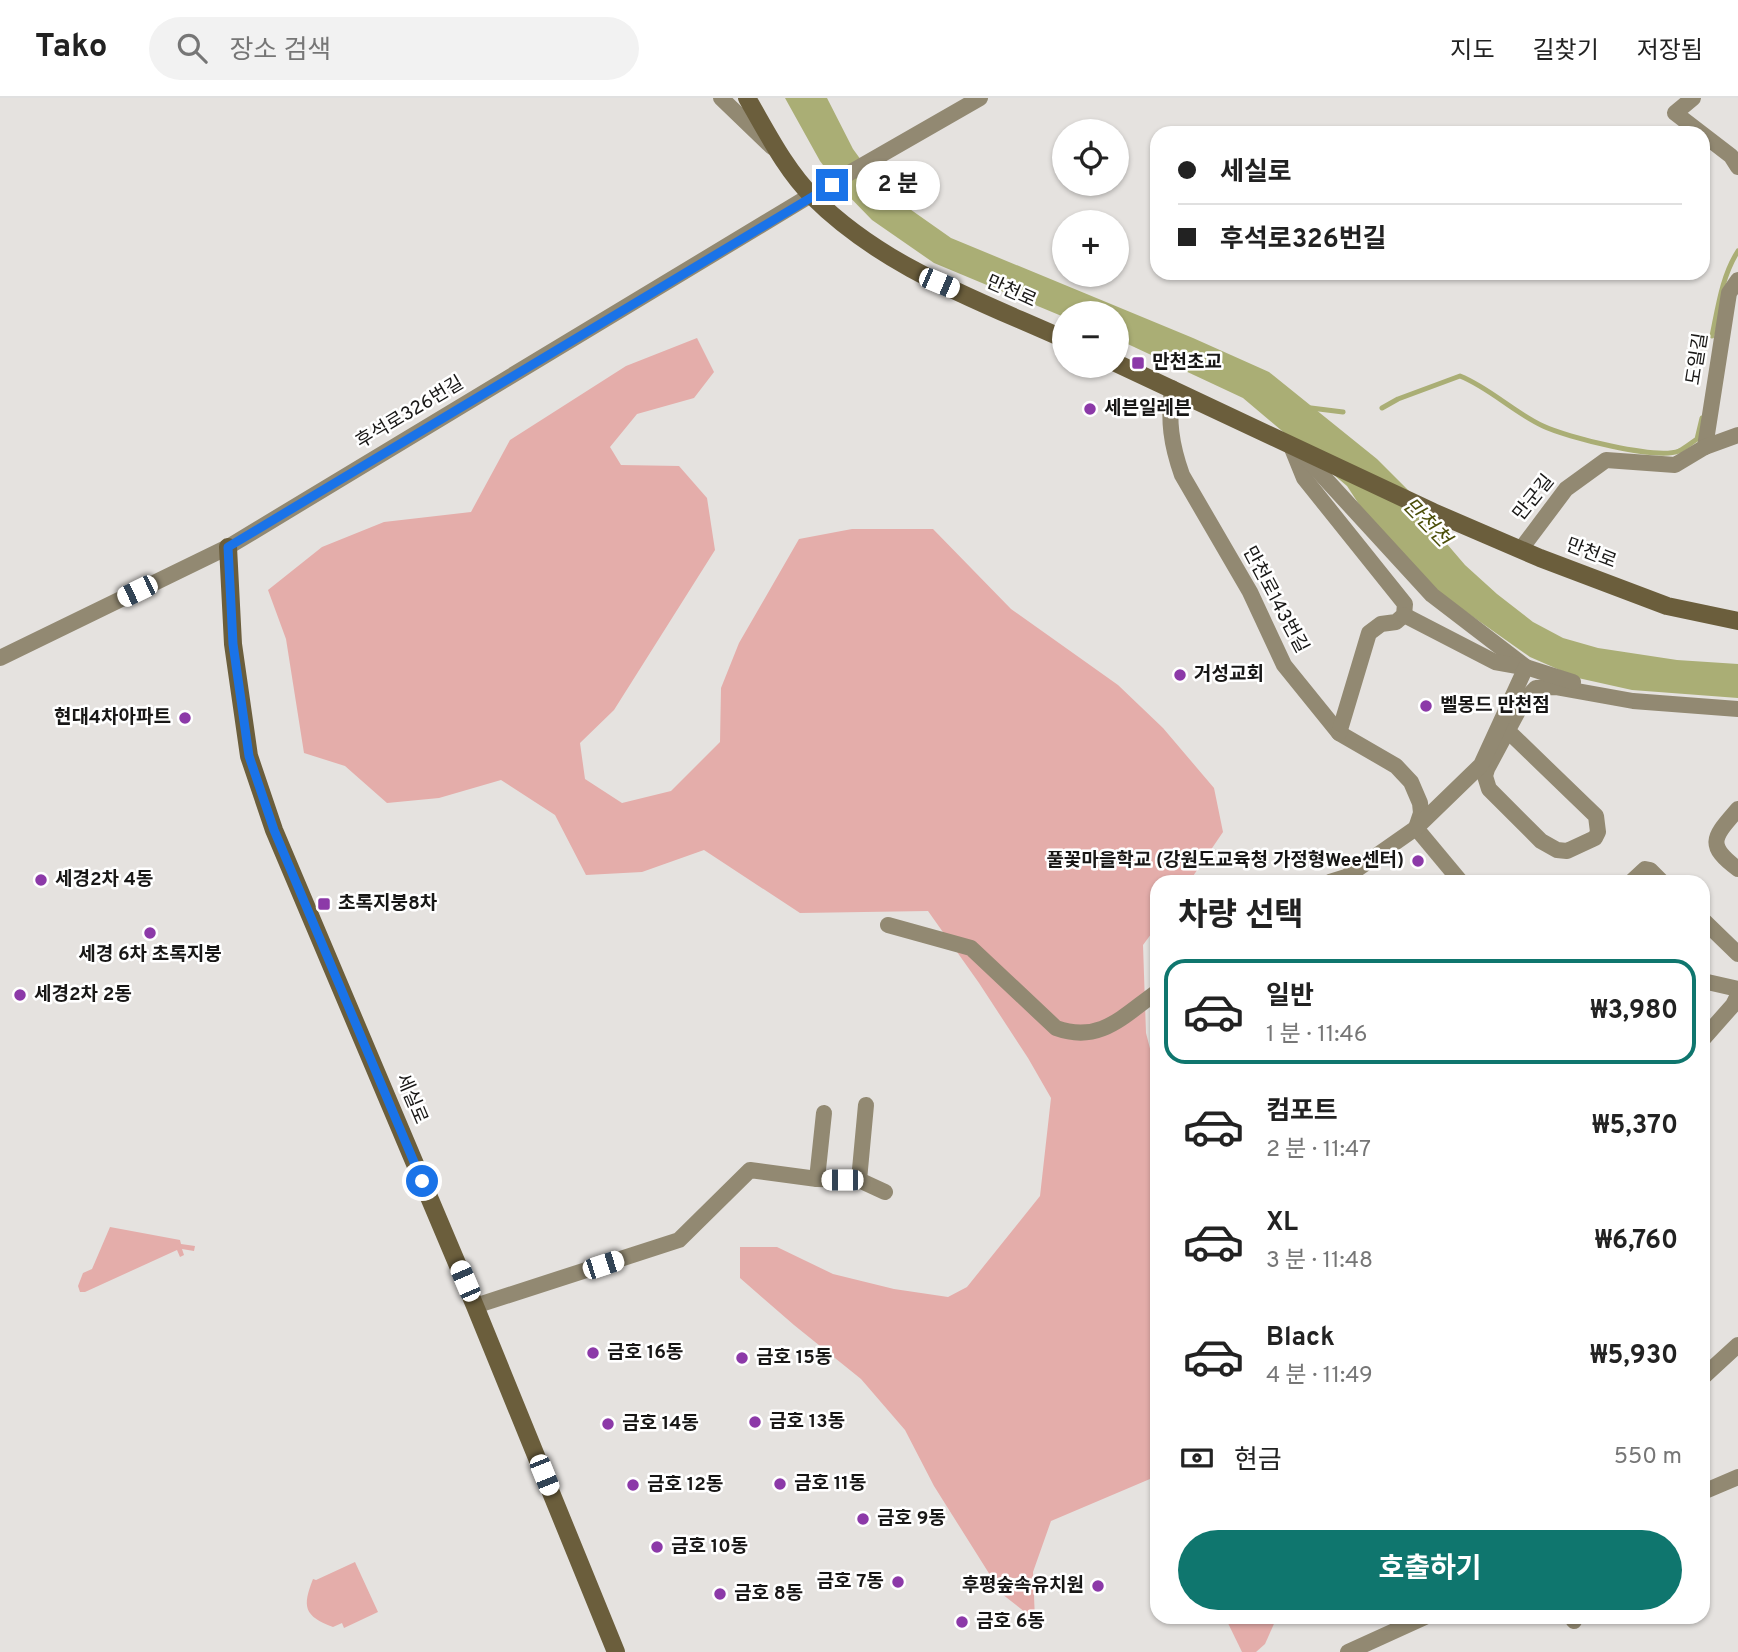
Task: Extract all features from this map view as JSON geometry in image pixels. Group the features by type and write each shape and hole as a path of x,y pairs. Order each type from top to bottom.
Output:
{"street":[{"name":"만천로","path":"721,98 779,153"},
{"name":"만천로","path":"747,98 779,153 811,195 862,239 920,275 1052,334"},
{"name":"후석로326번길","path":"0,658 228,547 811,195 980,98"},
{"path":"1692,126 1675,113 1693,98"},
{"path":"1710,140 1731,156 1738,167"},
{"name":"도일길","path":"1705,447 1729,293 1738,280"},
{"path":"1129,369 1298,449 1432,595 1526,667"},
{"name":"만천로143번길","path":"1172,388 1168,415 1174,454 1182,475 1250,592 1284,665 1339,733 1405,773 1417,792 1420,803 1421,813 1416,828"},
{"name":"만군길","path":"1521,549 1566,489 1606,460 1675,465 1705,447 1738,435"},
{"name":"만천로","path":"1298,449 1433,512 1521,549 1667,606 1738,621"},
{"path":"1298,449 1304,478 1405,604 1404,615 1396,622 1381,624 1369,633 1339,733"},
{"name":"세실로","path":"228,547 233,644 249,756 274,830 475,1306 616,1652"},
{"path":"1404,615 1495,662 1526,667 1577,683 1632,694 1738,704"},
{"path":"1349,875 1416,828 1481,765 1526,667"},
{"path":"1508,732 1592,810 1598,824 1595,838 1567,851 1557,850 1541,841 1493,795 1485,776 1524,700 1536,688 1555,687 1633,701 1738,709"},
{"path":"1738,809 1717,838 1720,854 1738,869"},
{"path":"1416,828 1455,875"},
{"path":"1638,875 1647,869 1654,875"},
{"path":"887,926 971,948 1056,1028 1070,1033 1084,1034 1111,1026 1150,997"},
{"path":"1710,927 1738,954"},
{"path":"1710,983 1738,989"},
{"path":"1710,1031 1738,995"},
{"path":"859,1180 866,1105"},
{"path":"817,1179 824,1112"},
{"path":"475,1306 679,1240 750,1170 817,1179 859,1180 885,1192"},
{"path":"1710,1371 1738,1345"},
{"path":"1710,1489 1738,1477"},
{"path":"1348,1652 1410,1624"}],"shaded area":[{"path":"697,338 714,372 694,398 637,414 610,447 621,465 679,466 707,498 715,550 614,710 580,743 585,779 622,803 671,791 720,742 721,688 739,643 799,539 852,529 933,529 1011,609 1118,685 1163,728 1214,788 1223,832 1194,875 1150,875 1150,936 1143,945 1146,1033 1150,1049 1150,1479 1051,1521 1033,1572 1035,1620 1002,1594 934,1486 905,1430 861,1379 740,1278 740,1247 777,1247 833,1274 894,1289 948,1297 967,1287 1040,1196 1051,1098 979,983 928,911 800,913 704,850 642,872 586,875 555,815 501,780 439,798 387,803 345,766 304,753 286,639 268,590 322,547 384,522 471,512 510,440 626,366"},
{"path":"110,1227 180,1240 181,1244 195,1246 194,1251 182,1249 184,1255 180,1257 177,1250 80,1292 78,1286 83,1273 92,1269"},
{"path":"355,1562 378,1612 344,1628 342,1623 333,1627 316,1619 307,1604 313,1579"},
{"path":"1228,1624 1274,1624 1265,1644 1256,1652 1242,1652"}],"water":[{"path":"785,98 827,98 853,149 869,171 897,200 951,238 1052,280 1052,287 1070,287 1103,301 1052,301 1052,312 934,263 872,220 838,185 820,161"},
{"name":"만천천","path":"1129,312 1269,372 1377,459 1427,509 1441,537 1465,565 1533,622 1563,638 1598,648 1677,660 1738,664 1738,698 1632,690 1578,678 1530,657 1435,590 1370,521 1347,486 1243,398 1129,345"}],"waterway":[{"path":"1712,336 1724,281 1738,251"},
{"path":"1382,408 1398,399 1460,376 1555,431 1611,446 1667,453 1679,451 1697,439 1702,418"},
{"path":"1311,408 1343,412"}],"place":[{"name":"만천초교","path":"1138,363"},
{"name":"세븐일레븐","path":"1090,409"},
{"name":"거성교회","path":"1180,675"},
{"name":"벨몽드 만천점","path":"1426,706"},
{"name":"현대4차아파트","path":"185,718"},
{"name":"풀꽃마을학교 (강원도교육청 가정형Wee센터)","path":"1418,861"},
{"name":"세경2차 4동","path":"41,880"},
{"name":"초록지붕8차","path":"324,904"},
{"name":"세경 6차 초록지붕","path":"150,933"},
{"name":"세경2차 2동","path":"20,995"},
{"name":"금호 16동","path":"593,1353"},
{"name":"금호 15동","path":"742,1358"},
{"name":"금호 13동","path":"755,1422"},
{"name":"금호 14동","path":"608,1424"},
{"name":"금호 11동","path":"780,1484"},
{"name":"금호 12동","path":"633,1485"},
{"name":"금호 9동","path":"863,1519"},
{"name":"금호 10동","path":"657,1547"},
{"name":"금호 7동","path":"898,1582"},
{"name":"후평숲속유치원","path":"1098,1586"},
{"name":"금호 8동","path":"720,1594"},
{"name":"금호 6동","path":"962,1622"}],"route":[{"path":"422,1181 274,830 249,756 233,644 228,547 811,195 832,185"}]}
